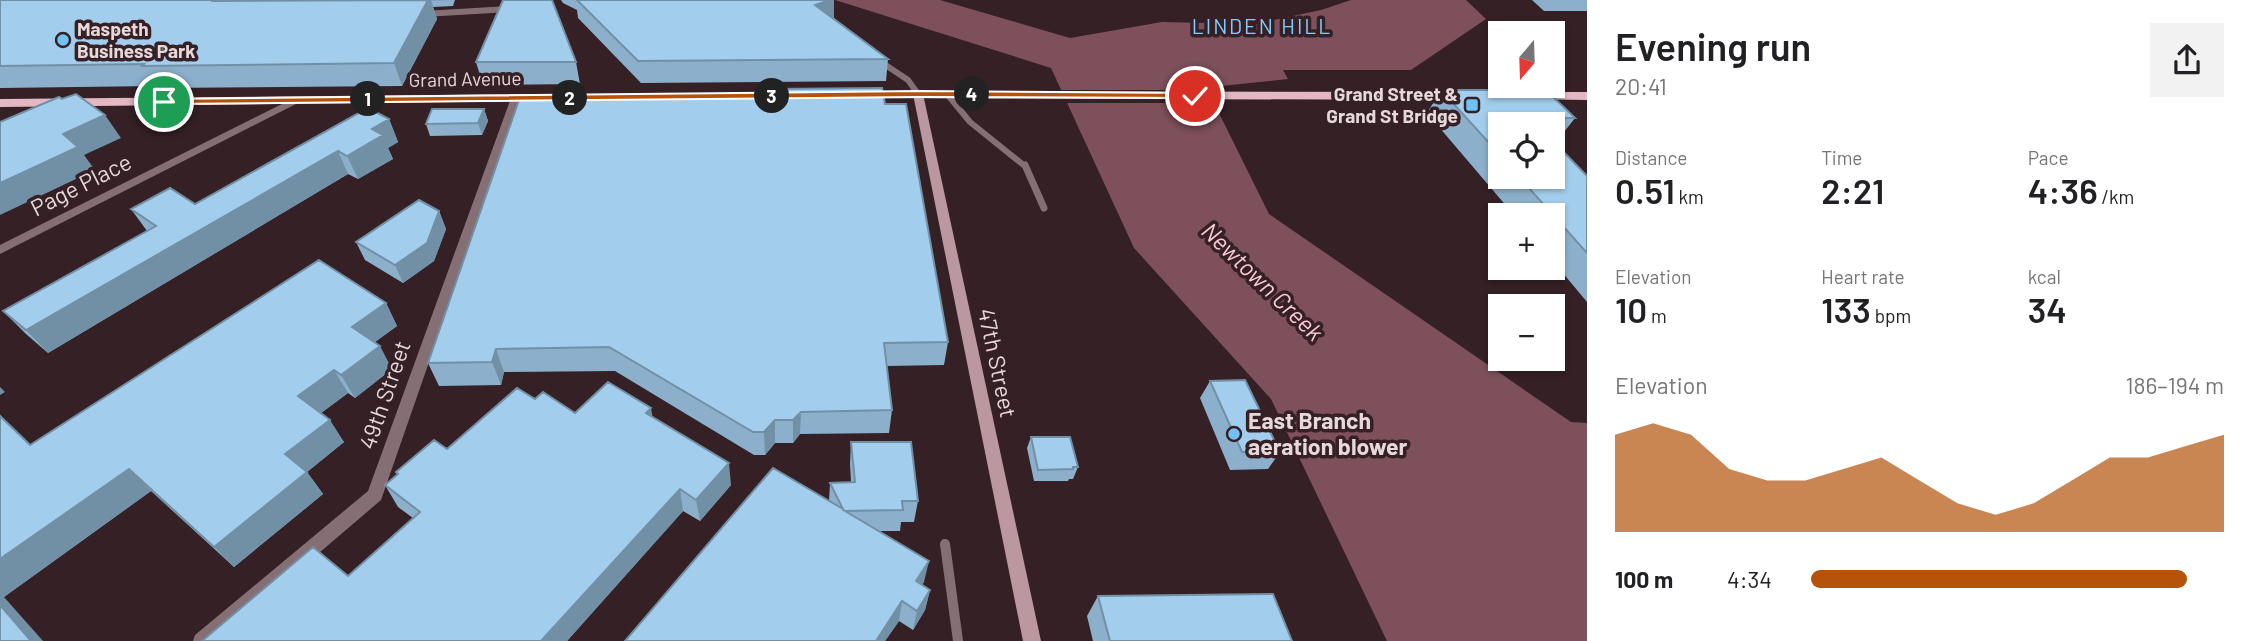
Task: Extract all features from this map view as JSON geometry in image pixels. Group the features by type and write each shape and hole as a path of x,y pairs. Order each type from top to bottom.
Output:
{"main road":[{"name":"47th Street","path":"918,94 1032,641"},
{"path":"841,95 1469,96"},
{"path":"1565,96 1587,96"},
{"name":"Grand Avenue","path":"0,103 554,97"}],"street":[{"name":"49th Street","path":"202,641 375,495 516,98"},
{"name":"Page Place","path":"0,250 294,100"}],"lane":[{"path":"510,9 512,0"},
{"path":"414,14 524,9"},
{"path":"875,58 908,80 918,94"},
{"path":"947,94 970,122 1024,163 1044,208"},
{"path":"946,544 958,641"}],"shaded area":[{"path":"835,0 940,0 1070,38 1162,22 1255,24 1321,10 1351,0 1466,0 1486,19 1411,70 1283,70 1288,79 1192,89 1199,103 1216,107 1269,214 1488,365 1488,371 1497,371 1571,422 1587,423 1587,641 1387,641 1271,399 1134,248 1051,68"}],"pier":[{"path":"1058,90 1192,90 1199,103 1063,103"}],"building":[{"path":"0,0 428,0 394,63 0,66"},
{"path":"503,0 552,0 576,62 476,62"},
{"path":"577,0 830,0 815,5 888,59 638,61"},
{"path":"882,88 885,104 906,104 948,342 884,343 892,410 801,412 793,420 775,420 764,432 753,432 609,347 496,349 492,362 428,363 520,97 770,94 770,89"},
{"path":"1441,90 1488,90 1488,98 1554,98 1575,118 1565,118 1565,112 1488,112 1488,142"},
{"path":"76,94 105,115 63,134 78,147 0,183 0,122 59,97 62,99"},
{"path":"368,108 389,119 372,129 383,135 347,156 338,151 26,330 3,311 156,226 131,209 170,188 195,204"},
{"path":"432,109 484,109 478,123 426,124"},
{"path":"1565,153 1587,176 1587,253 1565,228 1565,203 1542,203 1530,189 1565,189"},
{"path":"419,200 439,211 427,243 395,265 356,242"},
{"path":"319,260 386,303 352,327 380,346 341,375 334,370 298,396 330,420 285,454 307,472 214,547 129,469 0,559 0,416 30,445"},
{"path":"1245,380 1280,452 1242,452 1210,381"},
{"path":"608,382 651,408 646,413 729,463 696,500 680,489 541,641 202,641 313,547 348,576 420,512 385,485 398,474 396,472 434,440 447,449 517,388 535,399 543,392 575,413"},
{"path":"1031,437 1070,437 1078,467 1038,470"},
{"path":"851,442 911,442 918,501 902,501 903,510 845,511 929,561 916,581 930,590 917,611 902,601 876,641 625,641 773,468 843,509 830,483 855,482"},
{"path":"1273,594 1292,641 1110,641 1098,596"},
{"path":"0,605 31,641 0,641"}],"place":[{"name":"Maspeth Business Park","path":"63,40"},
{"name":"Grand Street & Grand St Bridge","path":"1472,105"},
{"name":"East Branch aeration blower","path":"1234,434"}],"district":[{"name":"LINDEN HILL","path":"1262,27"}],"route":[{"path":"164,102 918,94 1195,96"}],"water label":[{"name":"Newtown Creek","path":"1262,282"}]}
